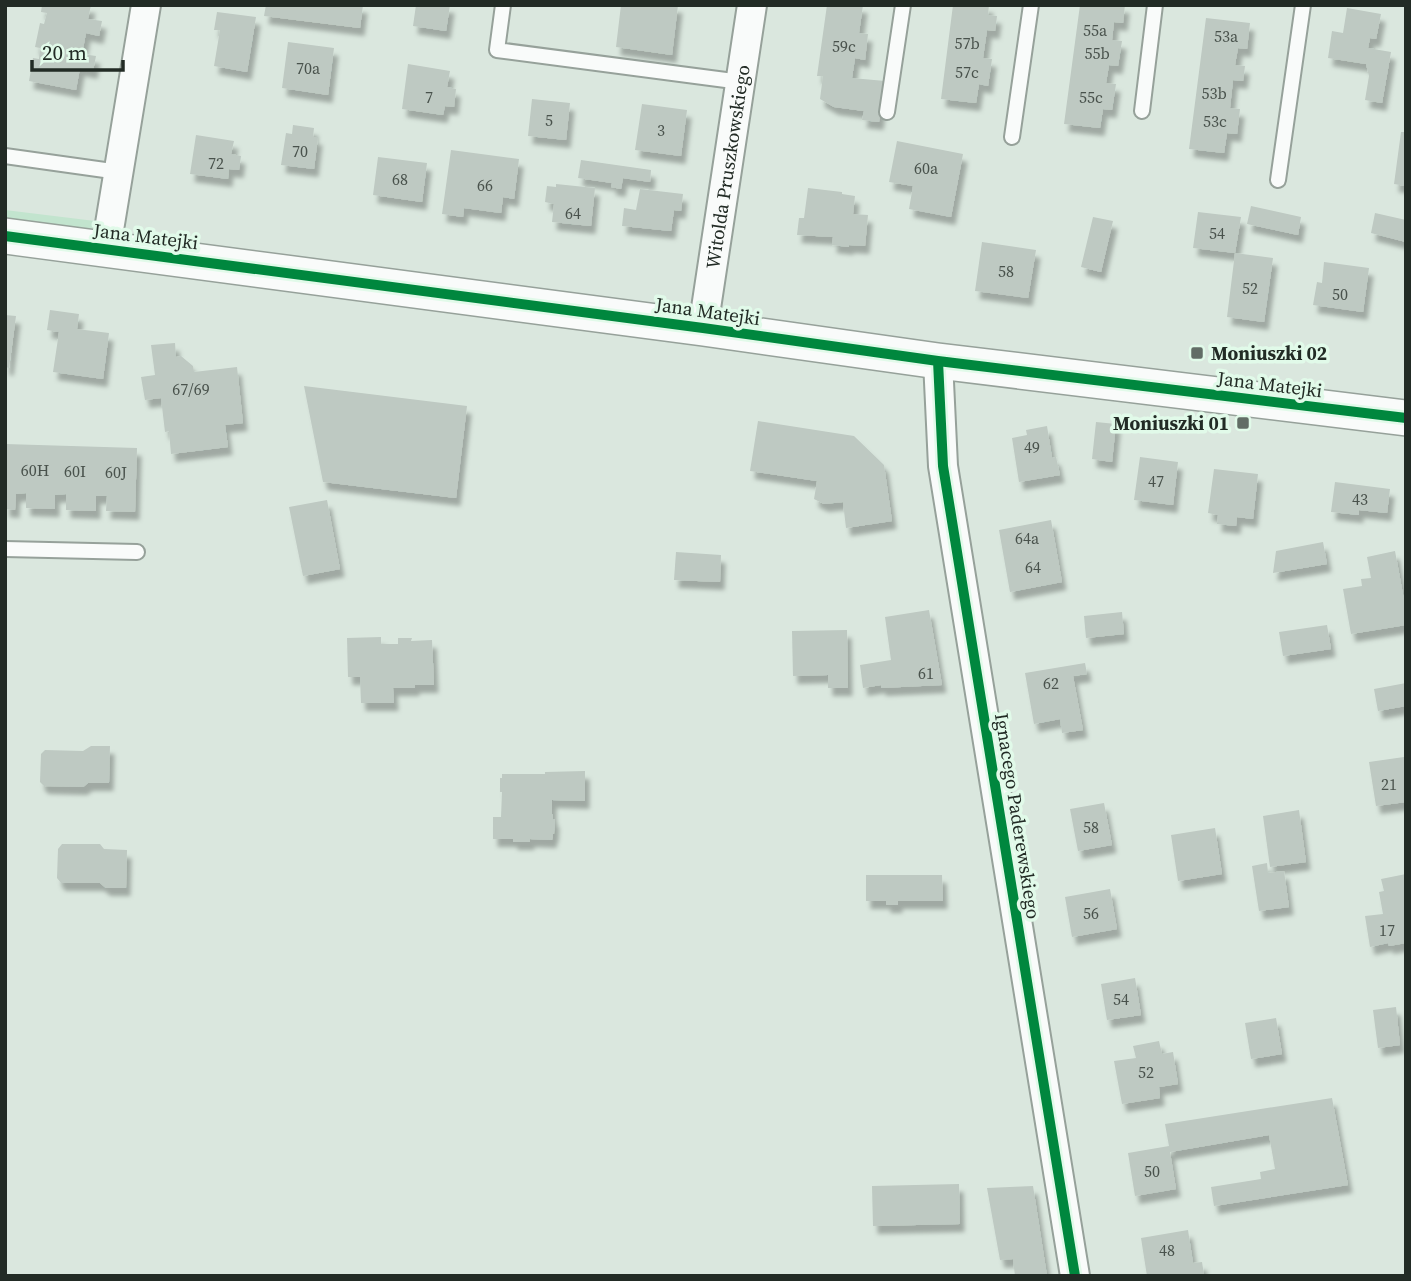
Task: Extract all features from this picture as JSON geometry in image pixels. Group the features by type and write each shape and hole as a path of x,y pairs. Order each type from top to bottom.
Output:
{"street":[{"path":"106,248 146,5"},
{"name":"Witolda Pruszkowskiego","path":"703,328 752,5"},
{"name":"Jana Matejki","path":"5,236 938,361 1406,418"},
{"name":"Ignacego Paderewskiego","path":"938,361 943,466 1075,1276"}],"lane":[{"path":"503,5 497,50 741,82"},
{"path":"887,112 903,5"},
{"path":"1012,138 1031,5"},
{"path":"1142,111 1155,5"},
{"path":"1278,180 1303,5"},
{"path":"5,156 119,172"},
{"path":"5,549 137,552"}],"green space":[{"path":"5,210 95,221 93,228 81,230 5,220"}],"building":[{"path":"42,5 91,5 88,19 102,21 99,36 86,33 82,54 96,56 93,71 80,68 76,90 29,81 33,58 39,59 40,48 35,47 40,23 44,24 47,13 41,12"},
{"path":"266,5 363,5 360,28 264,16"},
{"path":"416,5 450,5 446,31 413,26"},
{"path":"621,5 678,5 672,55 616,47"},
{"path":"827,5 863,5 859,33 868,34 865,60 855,58 852,78 885,81 879,122 862,120 864,111 834,107 820,99 823,76 817,76"},
{"path":"953,5 989,5 988,15 997,16 995,31 987,30 983,58 992,59 988,86 979,84 976,103 941,99"},
{"path":"1080,5 1125,5 1123,23 1114,22 1112,40 1122,41 1118,66 1109,65 1106,83 1116,84 1112,110 1103,109 1100,128 1064,124"},
{"path":"1347,8 1381,14 1376,39 1370,38 1368,48 1391,52 1382,103 1365,100 1369,76 1366,64 1328,58 1332,31 1343,33"},
{"path":"217,12 256,17 247,72 214,66 220,30 214,30"},
{"path":"1206,18 1250,23 1247,49 1238,48 1235,65 1245,66 1243,81 1233,80 1230,108 1240,109 1237,134 1227,133 1224,153 1189,149"},
{"path":"288,42 334,48 328,95 282,88"},
{"path":"408,64 450,71 447,87 456,89 454,107 445,106 443,115 402,109"},
{"path":"532,99 570,103 566,140 528,136"},
{"path":"642,104 687,110 681,156 635,150"},
{"path":"293,125 314,128 313,137 318,137 314,169 281,165 286,133 292,134"},
{"path":"1401,132 1406,132 1406,186 1394,184"},
{"path":"196,135 234,141 231,154 241,156 239,170 229,169 228,179 190,174"},
{"path":"897,141 963,154 951,217 909,209 913,186 889,182"},
{"path":"451,150 519,159 514,199 503,197 501,213 464,208 463,217 442,214"},
{"path":"378,157 427,163 422,202 373,195"},
{"path":"581,160 651,170 650,182 623,178 621,189 611,187 612,183 578,178"},
{"path":"556,184 595,188 591,226 552,222 554,204 545,202 547,186 556,187"},
{"path":"808,188 855,196 853,214 868,215 865,246 832,245 833,237 797,235 799,218 804,218"},
{"path":"640,189 683,194 681,211 674,210 671,231 622,226 624,208 636,210"},
{"path":"1251,206 1301,217 1298,235 1247,224"},
{"path":"1198,212 1241,217 1235,253 1193,248"},
{"path":"1375,213 1406,220 1406,242 1371,233"},
{"path":"1093,217 1113,221 1101,272 1081,267"},
{"path":"982,242 1036,250 1028,298 975,291"},
{"path":"1235,253 1273,258 1264,322 1227,317"},
{"path":"1324,262 1369,268 1363,312 1313,305 1317,282 1322,283"},
{"path":"50,310 79,314 77,329 109,333 103,379 53,372 59,332 47,330"},
{"path":"5,315 16,316 9,368 5,367"},
{"path":"175,343 176,357 181,356 193,366 194,372 237,367 243,423 225,425 228,447 171,454 161,398 145,400 141,377 155,375 151,345"},
{"path":"304,386 467,406 456,498 323,482"},
{"path":"758,421 854,436 884,465 892,521 846,528 843,502 824,504 814,499 817,481 750,471"},
{"path":"1096,422 1116,424 1112,462 1092,459"},
{"path":"1047,426 1052,458 1056,457 1060,475 1019,482 1012,438 1027,435 1026,430"},
{"path":"5,444 137,448 135,512 106,511 107,496 96,496 96,511 66,510 66,494 55,495 55,509 26,508 26,493 16,494 15,510 5,509"},
{"path":"1140,457 1178,462 1173,505 1134,500"},
{"path":"1214,469 1258,474 1253,519 1237,517 1236,526 1217,524 1218,515 1208,513"},
{"path":"1335,482 1390,489 1387,513 1359,510 1359,515 1331,512"},
{"path":"327,500 340,569 303,576 289,507"},
{"path":"1051,520 1062,582 1010,592 999,530"},
{"path":"1323,542 1327,564 1273,573 1276,551"},
{"path":"1395,551 1406,625 1351,634 1343,589 1362,586 1361,579 1371,578 1367,557"},
{"path":"676,552 721,555 720,582 674,580"},
{"path":"929,610 942,685 881,688 881,685 863,688 860,665 891,660 885,617"},
{"path":"1122,612 1124,634 1086,638 1084,616"},
{"path":"1327,625 1331,649 1283,656 1279,632"},
{"path":"847,630 848,688 828,688 828,675 793,676 792,631"},
{"path":"381,637 381,644 398,644 398,638 412,638 411,641 432,640 434,685 393,688 394,703 361,703 360,677 348,677 347,638"},
{"path":"1085,663 1087,674 1073,676 1083,730 1062,733 1060,719 1034,724 1025,673"},
{"path":"1406,683 1406,706 1378,711 1374,689"},
{"path":"91,746 110,746 109,783 88,783 83,787 44,786 40,782 41,754 45,750 83,751"},
{"path":"1404,757 1406,802 1376,806 1369,762"},
{"path":"585,771 585,801 552,800 552,815 553,820 555,819 552,840 530,839 530,842 513,842 513,839 493,839 493,817 501,817 502,774"},
{"path":"1104,803 1112,845 1078,851 1070,809"},
{"path":"1299,810 1306,862 1270,867 1263,816"},
{"path":"1215,828 1222,874 1178,881 1171,835"},
{"path":"62,844 100,844 104,849 127,850 126,888 106,888 100,883 61,883 57,878 58,849"},
{"path":"1267,863 1268,873 1284,871 1289,907 1259,911 1252,866"},
{"path":"1406,874 1406,943 1370,947 1365,916 1383,914 1379,892 1384,891 1381,879"},
{"path":"866,875 942,875 943,901 898,901 898,905 886,905 886,901 866,901"},
{"path":"1110,889 1117,929 1072,937 1065,897"},
{"path":"1135,978 1141,1015 1107,1020 1101,984"},
{"path":"1396,1007 1400,1045 1378,1048 1373,1010"},
{"path":"1276,1018 1282,1054 1251,1059 1245,1023"},
{"path":"1159,1041 1162,1054 1173,1052 1178,1084 1159,1087 1160,1098 1122,1104 1114,1061 1136,1058 1133,1046"},
{"path":"1332,1098 1348,1185 1214,1206 1211,1187 1261,1179 1260,1172 1275,1169 1269,1135 1170,1152 1176,1189 1135,1196 1128,1153 1169,1146 1165,1124"},
{"path":"959,1184 960,1224 873,1226 872,1186"},
{"path":"1033,1186 1047,1276 1015,1276 1013,1259 1000,1260 987,1188"},
{"path":"1188,1230 1193,1263 1202,1262 1204,1275 1147,1276 1141,1238"}],"cycle path":[{"path":"5,236 938,361 1406,418"},
{"path":"938,361 943,466 1075,1276"}],"place":[{"name":"Moniuszki 02","path":"1197,353"},
{"name":"Moniuszki 01","path":"1243,423"}]}
